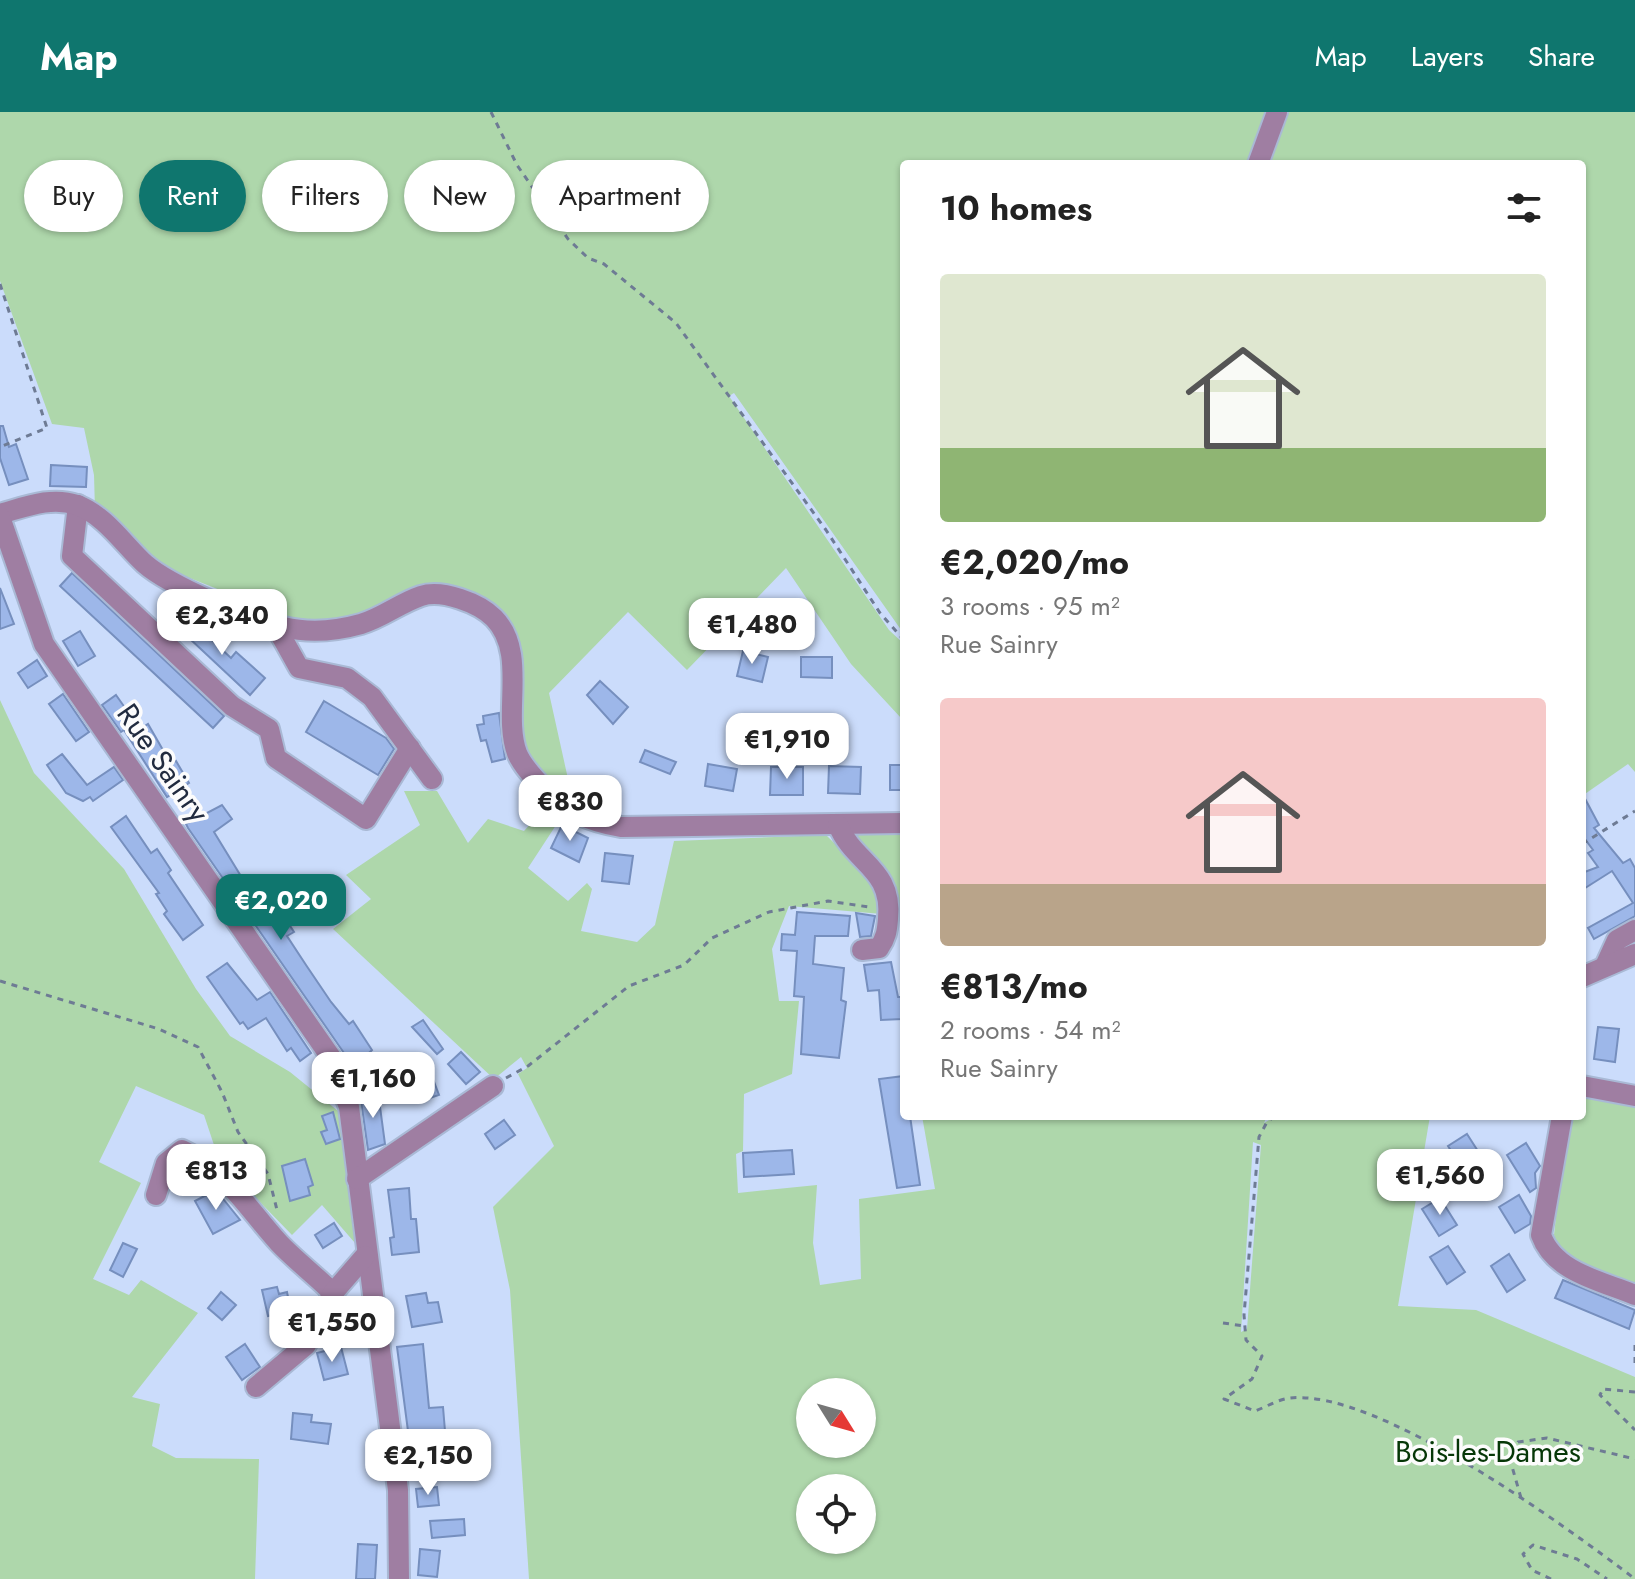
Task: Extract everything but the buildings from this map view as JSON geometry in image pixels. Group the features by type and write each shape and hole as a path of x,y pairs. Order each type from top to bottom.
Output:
{"street":[{"path":"1259,160 1277,112"},
{"path":"0,516 47,501 78,505 106,525 147,566 177,586 275,625 330,631 363,623 424,594 464,599 495,618 513,658 512,731 518,754 549,795 570,812 594,822 621,827 900,823"},
{"path":"78,505 72,556 232,706 269,729 276,758 366,819 410,748"},
{"name":"Rue Sainry","path":"0,516 44,644 330,1056 349,1107 365,1256 398,1490 399,1579"},
{"path":"275,625 299,668 347,678 372,697 432,779"},
{"path":"838,825 845,841 878,872 890,899 886,938 879,948 862,950"},
{"path":"1606,964 1617,940 1635,930"},
{"path":"1586,975 1635,954"},
{"path":"357,1179 493,1086"},
{"path":"1586,1087 1635,1096"},
{"path":"1561,1120 1541,1235 1547,1252 1567,1268 1635,1295"},
{"path":"156,1195 166,1163 182,1150 202,1159 248,1203 279,1244 333,1293"},
{"path":"256,1387 306,1345 333,1293 365,1256"}],"path":[{"path":"491,112 517,165 568,239 676,323 826,530 880,613 900,636"},
{"path":"0,284 47,428 0,447"},
{"path":"1586,842 1635,811"},
{"path":"493,1086 528,1066 629,986 684,965 712,938 769,912 828,901 889,910"},
{"path":"0,981 159,1029 198,1047 222,1092 238,1132 268,1174 279,1217"},
{"path":"1270,1120 1259,1137 1244,1326 1246,1340 1262,1356 1261,1363 1252,1379 1224,1399 1255,1411 1289,1398 1330,1402 1390,1421 1522,1499 1635,1579"},
{"path":"1223,1323 1244,1326"},
{"path":"1635,1345 1635,1364"},
{"path":"1635,1392 1603,1389 1600,1395 1635,1430"},
{"path":"1522,1499 1509,1456 1518,1442 1547,1438 1635,1459"},
{"path":"1551,1579 1532,1570 1523,1554 1533,1545 1577,1559 1607,1579"}],"green space":[{"path":"0,112 1635,112 1635,772 1628,764 1586,793 1586,160 900,160 900,628 734,393 729,396 889,630 900,640 900,717 851,664 786,568 687,670 628,612 549,693 574,806 564,800 518,744 516,677 521,646 498,608 449,585 411,588 348,620 313,622 291,618 182,575 162,571 139,553 115,517 95,510 94,475 84,428 52,424 0,281"},
{"path":"0,700 34,773 124,869 196,989 230,1036 290,1072 343,1115 355,1243 322,1205 292,1235 219,1160 204,1115 136,1086 99,1162 141,1183 93,1279 129,1295 141,1280 198,1313 132,1397 160,1404 152,1446 176,1458 259,1459 255,1579 0,1579"},
{"name":"Bois-les-Dames","path":"404,791 437,791 468,843 488,819 524,831 545,808 560,819 528,868 568,901 587,883 592,889 581,931 637,942 655,925 674,841 826,835 875,883 882,914 789,906 772,949 779,1001 799,1001 792,1074 744,1094 743,1151 736,1154 738,1193 817,1185 813,1243 820,1285 861,1279 859,1199 935,1189 923,1120 1265,1120 1264,1123 1269,1120 1429,1120 1398,1306 1476,1310 1635,1377 1635,1579 529,1579 510,1290 493,1207 554,1146 518,1074 527,1068 521,1057 494,1079 333,929 371,899 346,875 420,825","holes":["1253,1142 1261,1145 1247,1329 1241,1332"]},
{"path":"861,829 900,830 900,912 896,916 853,841"},
{"path":"1586,1096 1635,1104 1635,1283 1578,1261 1560,1246 1554,1235 1567,1120 1586,1120"}]}
